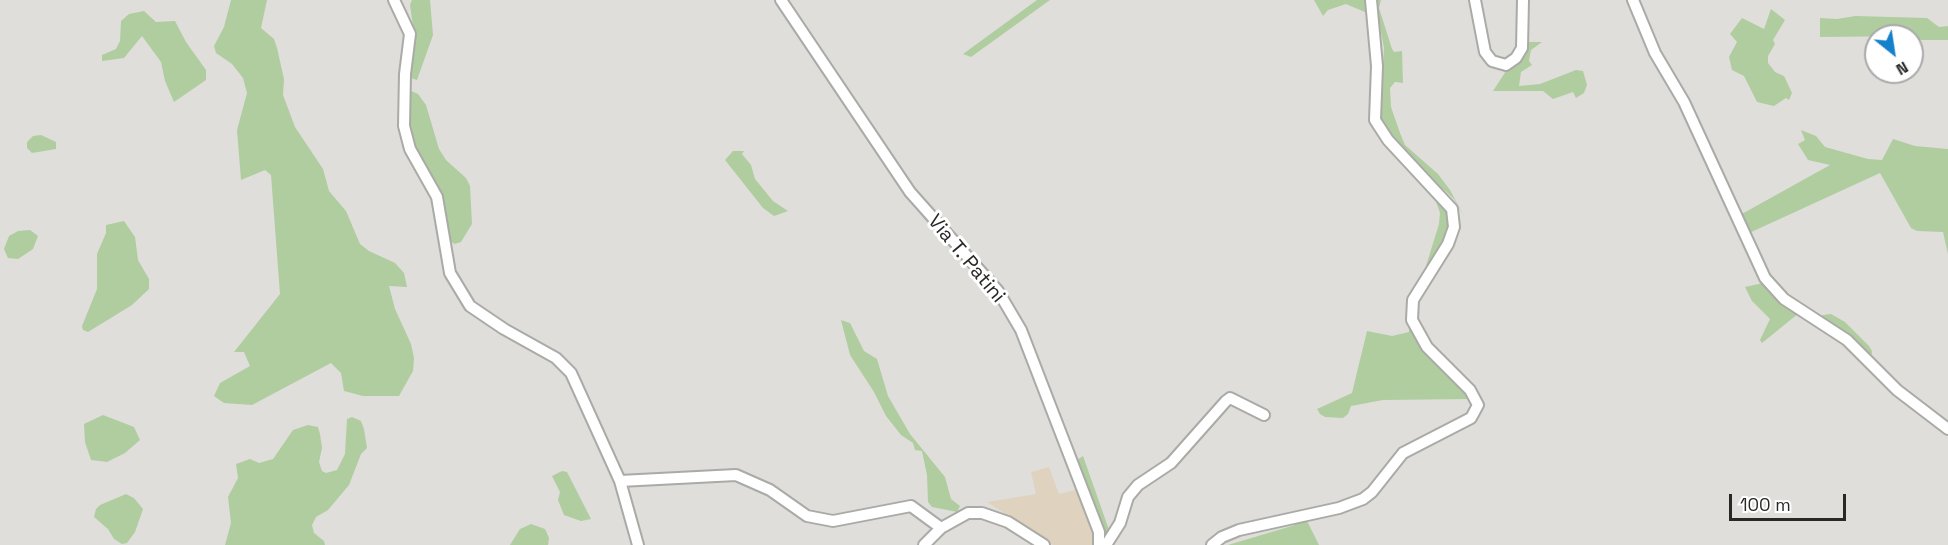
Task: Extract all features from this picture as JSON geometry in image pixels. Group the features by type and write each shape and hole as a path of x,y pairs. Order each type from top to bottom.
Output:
{"street":[{"path":"394,0 411,34 405,74 404,126 410,149 437,196 450,273 470,306 504,329 555,358 572,373 620,481 638,545"},
{"name":"Via T. Patini","path":"781,0 910,192 982,271 1015,320 1099,532 1099,545"},
{"path":"1212,545 1222,537 1239,530 1339,508 1363,499 1372,492 1403,453 1471,418 1478,405 1470,390 1427,346 1412,320 1413,300 1454,227 1452,209 1388,140 1375,120 1377,66 1371,0"},
{"path":"1475,0 1485,52 1492,61 1506,65 1516,58 1522,48 1523,0"},
{"path":"1633,0 1655,53 1684,102 1765,278 1784,299 1847,340 1897,390 1948,429"},
{"path":"1106,545 1120,523 1128,496 1138,485 1171,463 1226,400 1230,398 1264,415"},
{"path":"620,481 736,475 770,490 807,516 833,521 911,506 941,528"},
{"path":"924,545 941,528 968,513 982,513 1008,522 1044,545"}],"shaded area":[{"path":"1049,467 1059,494 1079,489 1096,532 1097,545 1053,545 987,502 1036,494 1031,472"}],"green space":[{"path":"231,0 267,0 261,28 274,39 284,79 283,95 295,127 323,169 329,191 346,211 360,244 369,251 395,263 404,273 407,287 389,286 395,309 411,344 414,358 413,371 399,396 363,396 344,391 341,373 331,363 252,405 224,403 214,396 220,383 250,366 244,352 234,352 280,294 271,175 265,170 241,180 237,130 247,93 243,78 232,64 216,53 214,46 224,27"},
{"path":"412,0 430,0 433,35 417,80 407,77 413,26 410,5"},
{"path":"1037,0 1050,0 971,57 963,54"},
{"path":"1314,0 1366,0 1367,13 1346,4 1328,10 1323,16"},
{"path":"1375,0 1381,0 1379,8 1392,49 1394,52 1402,51 1403,83 1395,82 1390,88 1391,107 1400,133 1405,145 1438,174 1450,190 1465,218 1454,199 1402,151 1380,120 1384,48"},
{"path":"1771,9 1785,20 1773,40 1775,44 1768,56 1768,63 1775,72 1784,76 1792,93 1789,100 1786,98 1774,106 1757,102 1744,76 1732,70 1729,57 1737,42 1730,34 1742,18 1764,29"},
{"path":"144,11 156,22 175,21 186,42 206,70 206,80 174,102 165,81 161,62 142,36 124,58 102,61 102,55 116,49 120,41 121,21 129,14"},
{"path":"1855,16 1927,18 1939,27 1948,26 1948,40 1924,40 1924,24 1864,24 1864,37 1820,37 1820,18 1837,19"},
{"path":"1527,42 1542,42 1531,50 1529,61 1532,65 1521,72 1519,86 1540,84 1576,70 1583,71 1587,85 1584,93 1576,98 1573,92 1553,99 1543,91 1493,91 1506,71 1523,59"},
{"path":"409,90 418,94 426,105 439,149 446,160 466,178 470,186 472,224 461,242 455,244 447,240 415,154 408,126"},
{"path":"1801,130 1816,136 1825,147 1868,159 1882,160 1893,139 1915,146 1948,149 1948,254 1943,232 1917,231 1911,228 1880,173 1747,234 1740,215 1830,165 1808,160 1798,144 1805,140"},
{"path":"41,135 56,142 56,149 32,153 27,148 27,142 33,136"},
{"path":"733,151 744,151 742,154 751,165 755,179 773,201 788,211 774,216 763,208 725,160"},
{"path":"1433,193 1445,204 1451,225 1422,279 1439,224 1440,213"},
{"path":"124,221 135,237 138,260 149,279 149,289 132,305 88,332 83,330 82,326 97,289 97,254 106,233 106,225"},
{"path":"30,230 38,236 33,249 18,259 8,258 4,249 9,236 18,231"},
{"path":"1763,283 1778,299 1799,313 1762,343 1760,340 1770,319 1752,301 1745,287"},
{"path":"1831,314 1845,322 1869,346 1872,351 1871,361 1818,320 1823,315"},
{"path":"841,320 850,323 864,351 877,359 888,396 910,434 945,477 951,499 960,506 957,512 932,507 928,502 927,475 922,451 915,450 913,443 901,435 886,416 874,392 850,355"},
{"path":"1409,326 1425,350 1468,393 1470,399 1383,400 1351,406 1348,414 1343,418 1325,417 1320,414 1317,409 1352,393 1367,331 1392,336 1409,332"},
{"path":"103,415 134,427 140,440 125,453 107,462 91,460 85,442 84,424"},
{"path":"352,417 361,421 367,448 361,454 349,485 328,510 316,517 312,525 314,533 324,541 325,545 225,545 231,523 228,497 238,478 236,464 250,459 259,463 273,459 293,430 308,425 318,427 322,448 319,462 322,471 326,473 337,470 345,454 347,419"},
{"path":"1083,456 1108,527 1110,534 1107,537 1077,460"},
{"path":"562,471 567,472 591,519 581,521 564,515 558,500 560,492 552,476"},
{"path":"126,494 134,498 143,509 135,532 127,543 122,544 114,539 108,529 94,517 100,505"},
{"path":"1306,519 1319,545 1228,545 1295,525 1295,521"},
{"path":"531,524 545,529 549,538 548,545 510,545 520,529"}]}
